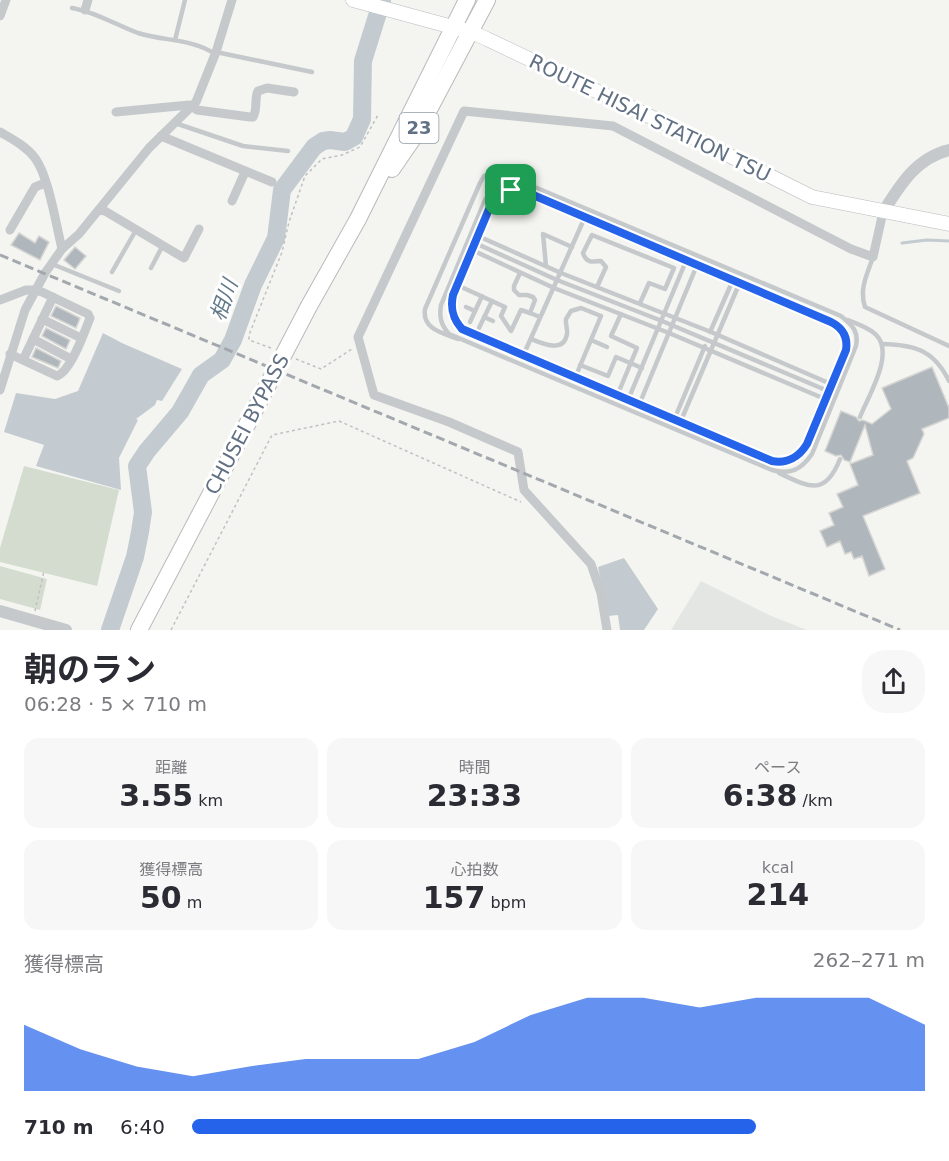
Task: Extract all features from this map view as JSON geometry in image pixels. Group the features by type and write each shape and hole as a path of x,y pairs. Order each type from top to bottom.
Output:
{"highway":[{"name":"CHUSEI BYPASS","path":"139,630 309,306 358,219 467,0"},
{"name":"CHUSEI BYPASS","path":"358,219 416,134 487,0"}],"main road":[{"name":"ROUTE HISAI STATION TSU","path":"358,2 471,32 670,126 812,197 949,224"}],"street":[{"path":"0,16 6,0"},
{"path":"85,10 88,0"},
{"path":"0,390 25,310 35,290 62,249 79,234 149,148 196,102 232,0"},
{"path":"116,112 192,106 196,110 254,117 258,91 267,88 294,92"},
{"path":"607,630 601,593 591,564 525,490 518,452 449,422 374,394 358,337 464,111 613,126 851,249 873,258 882,212 910,171 925,160 949,150"},
{"path":"0,132 22,145 34,156 41,169 62,249"},
{"path":"161,136 272,183"},
{"path":"232,201 245,171"},
{"path":"10,230 35,187 45,183"},
{"path":"99,210 184,258 199,229"},
{"path":"0,300 26,290 35,290 88,314 90,318 62,374 57,376 10,354"},
{"path":"23,360 52,297"},
{"path":"25,310 81,338"},
{"path":"18,330 71,358"},
{"path":"0,611 66,630"}],"lane":[{"path":"175,40 185,0"},
{"path":"72,8 85,10 139,33 175,40 215,53 312,72"},
{"path":"175,123 243,146 288,151"},
{"path":"840,459 832,476 820,486 811,487 432,328 424,316 425,309 484,176 497,173 525,183 874,332 883,344 882,365 860,417"},
{"path":"458,339 442,326 439,314 480,211 491,190 500,184 510,180 525,183"},
{"path":"511,190 526,192 740,282 841,328 847,339 847,345 803,450 795,458 784,462 772,461 462,329 454,317 451,302 456,285 478,236 492,202 497,196 511,190"},
{"path":"523,356 585,217"},
{"path":"112,272 136,230"},
{"path":"546,266 543,234 572,247"},
{"path":"597,287 606,267 601,261 585,259 583,253 592,235 674,268 665,289 649,283 640,303"},
{"path":"478,236 561,273 717,334 831,384"},
{"path":"475,243 557,280 672,325 828,391"},
{"path":"151,268 162,245"},
{"path":"471,250 554,288 669,333 825,399"},
{"path":"873,258 861,296 865,307 949,346"},
{"path":"628,400 686,261"},
{"path":"52,264 119,291"},
{"path":"639,405 698,265"},
{"path":"520,273 514,290 519,295 533,297 535,300 530,313"},
{"path":"674,420 733,280"},
{"path":"680,423 740,282"},
{"path":"456,285 505,307 501,316 511,331 521,310 540,317"},
{"path":"470,322 482,296"},
{"path":"479,328 492,301"},
{"path":"466,307 475,311"},
{"path":"531,339 547,346 562,342 568,333 566,319 571,311 581,308 601,316"},
{"path":"575,378 604,308"},
{"path":"617,396 637,348 611,336 621,314"},
{"path":"772,470 782,473 796,470 802,467 812,454 858,338 855,329 841,316"},
{"path":"484,317 493,321"},
{"path":"591,340 607,347"},
{"path":"883,344 907,345 927,352 942,365 949,381"},
{"path":"580,365 608,376 616,357 642,368"}],"path":[{"path":"272,349 249,340 249,335 282,252 301,186 310,170 322,159 360,147 378,114"},
{"path":"292,357 321,369 351,351 358,337"},
{"path":"171,630 272,435 339,421 523,503 539,506"},
{"path":"29,620 44,571"}],"shaded area":[{"path":"103,333 182,369 162,401 157,400 155,405 136,419 138,420 119,458 121,490 36,466 44,445 4,432 16,393 55,399 78,391"},
{"path":"24,466 119,490 97,586 0,562 0,548"},
{"path":"624,558 658,609 644,630 620,630 618,615 608,616 598,567"},
{"path":"0,566 47,579 40,610 0,599"},
{"path":"701,581 769,615 807,630 671,630"}],"building":[{"path":"19,233 35,243 39,236 49,242 40,260 11,245"},
{"path":"75,247 86,256 75,269 64,260"},
{"path":"56,306 80,318 76,328 51,316"},
{"path":"46,328 70,340 66,349 42,336"},
{"path":"36,348 61,361 58,368 32,357"},
{"path":"932,367 949,408 949,418 922,429 924,434 913,458 907,461 920,493 863,516 885,569 869,576 862,556 854,559 851,552 845,554 840,541 827,547 820,531 834,525 829,513 843,507 837,494 858,485 850,464 873,455 865,425 850,462 844,460 841,455 836,456 825,451 841,411 856,417 859,421 863,420 872,424 891,409 882,388"}],"waterway":[{"name":"相川","path":"110,630 135,557 140,532 143,512 137,466 180,412 201,375 222,360 233,340 253,285 276,238 282,190 314,147 323,141 345,142 354,137 362,119 363,61 382,0"},
{"path":"902,243 927,240 949,241"}],"railway":[{"path":"0,255 900,630"}],"route":[{"path":"511,190 526,192 740,282 841,328 847,339 846,350 807,444 800,454 784,462 772,461 462,329 454,317 451,302 453,295 492,202 497,196 511,190"}]}
